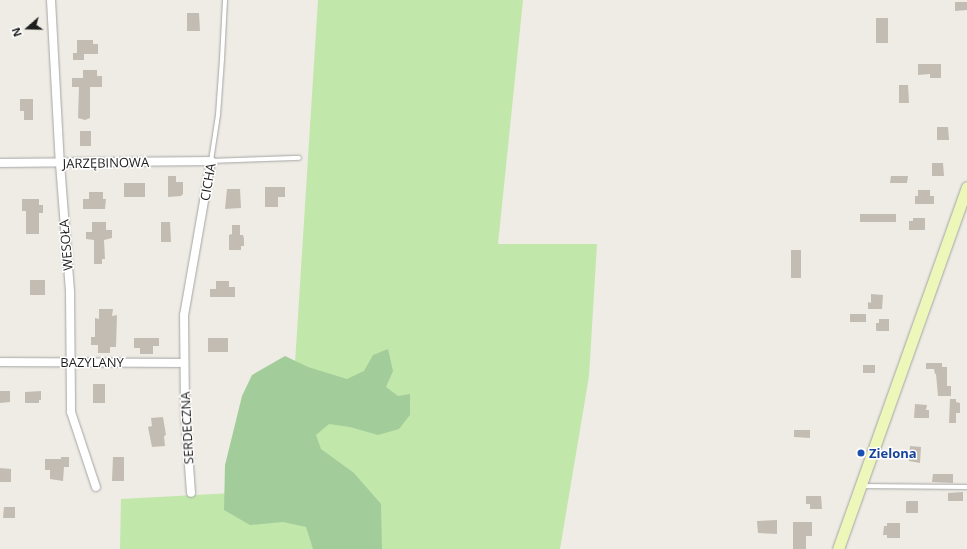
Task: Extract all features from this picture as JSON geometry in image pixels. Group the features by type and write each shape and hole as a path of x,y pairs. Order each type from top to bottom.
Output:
{"street":[{"name":"WESOŁA","path":"51,0 60,164 70,292 71,412 96,487"},
{"name":"JARZĘBINOWA","path":"0,163 60,164 211,161"},
{"name":"CICHA","path":"184,363 184,315 211,161"},
{"path":"838,549 967,187"},
{"name":"BAZYLANY","path":"0,362 184,363"},
{"name":"SERDECZNA","path":"184,363 185,411 191,493"}],"lane":[{"name":"CICHA","path":"211,161 218,115 224,0"},
{"path":"211,161 299,158"},
{"path":"860,486 967,487"}],"green space":[{"path":"318,0 523,0 498,244 597,244 589,376 560,549 120,549 121,499 287,490"},
{"path":"388,349 393,371 386,387 398,396 410,394 410,415 399,429 378,435 350,427 329,424 316,435 321,449 354,473 381,504 382,549 313,549 306,527 283,522 250,525 224,510 225,465 242,396 252,375 285,356 308,367 347,379 364,371 373,355"}],"building":[{"path":"955,2 967,2 967,10 955,11"},
{"path":"187,13 199,13 200,31 187,31"},
{"path":"876,18 888,18 888,43 876,43"},
{"path":"77,40 93,40 93,44 98,44 98,54 84,54 84,60 73,60 73,53 77,53"},
{"path":"918,64 941,64 941,78 930,78 930,74 918,75"},
{"path":"83,70 97,70 97,76 102,76 102,87 90,87 90,118 85,120 78,118 79,87 72,87 72,78 83,78"},
{"path":"899,85 908,85 909,103 899,103"},
{"path":"20,99 33,99 33,120 24,120 24,111 20,111"},
{"path":"937,127 948,127 949,140 937,140"},
{"path":"80,131 91,131 91,146 80,146"},
{"path":"932,163 943,163 944,176 932,176"},
{"path":"168,176 176,176 176,182 183,182 183,194 181,196 168,197"},
{"path":"891,176 908,176 907,183 890,183"},
{"path":"124,183 145,183 145,197 124,197"},
{"path":"265,187 285,187 285,197 278,197 278,207 265,207"},
{"path":"227,189 240,189 241,208 225,209"},
{"path":"918,190 930,190 930,196 934,196 934,204 915,204 915,196 918,196"},
{"path":"89,192 103,192 103,199 106,199 105,209 83,209 83,199 89,199"},
{"path":"22,199 39,199 39,205 43,205 43,213 39,213 39,234 26,234 26,211 22,211"},
{"path":"860,214 896,214 896,222 860,222"},
{"path":"913,218 925,218 925,230 909,230 909,221 913,221"},
{"path":"92,222 106,222 106,230 112,230 112,238 104,240 105,259 102,259 102,264 94,264 94,240 86,239 86,232 92,232"},
{"path":"161,222 170,222 171,242 161,242"},
{"path":"232,225 240,225 240,235 243,235 244,239 244,246 241,246 241,250 229,250 229,235 232,234"},
{"path":"791,250 801,250 801,278 791,278"},
{"path":"30,280 45,280 45,295 30,295"},
{"path":"216,281 229,281 229,287 235,287 235,297 210,297 210,289 216,289"},
{"path":"871,294 883,295 882,309 868,309 868,302 871,303"},
{"path":"99,309 113,309 112,316 117,315 116,347 110,347 110,353 98,353 98,345 91,345 91,337 95,337 95,318 99,319"},
{"path":"850,314 866,314 866,322 850,322"},
{"path":"879,319 889,319 889,331 876,330 876,323 879,323"},
{"path":"134,338 159,338 159,346 153,346 153,354 140,354 140,348 134,348"},
{"path":"208,338 228,338 228,352 208,352"},
{"path":"926,363 942,363 942,367 947,367 947,386 951,386 951,396 938,396 936,374 934,369 926,369"},
{"path":"863,365 875,365 875,373 863,373"},
{"path":"93,384 105,384 105,403 93,403"},
{"path":"0,391 10,391 10,402 0,403"},
{"path":"41,391 41,400 39,400 39,403 25,403 25,392"},
{"path":"950,399 956,399 956,402 960,403 960,413 956,413 956,423 949,423"},
{"path":"915,404 927,405 926,410 929,410 929,418 914,418"},
{"path":"163,417 166,435 164,436 165,446 152,447 148,427 152,426 151,418"},
{"path":"794,430 810,430 810,438 794,437"},
{"path":"910,446 921,447 920,463 909,461"},
{"path":"61,457 69,457 69,467 64,467 63,481 50,479 50,470 45,470 45,459 61,459"},
{"path":"113,457 124,457 124,481 112,481"},
{"path":"0,468 11,469 11,482 0,482"},
{"path":"933,474 953,474 953,483 932,482"},
{"path":"963,492 963,501 948,501 948,493"},
{"path":"806,496 821,496 822,509 810,509 810,504 806,504"},
{"path":"907,501 918,501 918,513 906,513"},
{"path":"4,507 15,507 15,518 3,518"},
{"path":"777,520 777,534 758,533 757,521"},
{"path":"793,522 812,522 812,536 806,536 806,549 793,549"},
{"path":"887,523 900,523 900,538 887,538 887,535 883,535 884,526 887,526"}],"place":[{"name":"Zielona","path":"861,453"}]}
